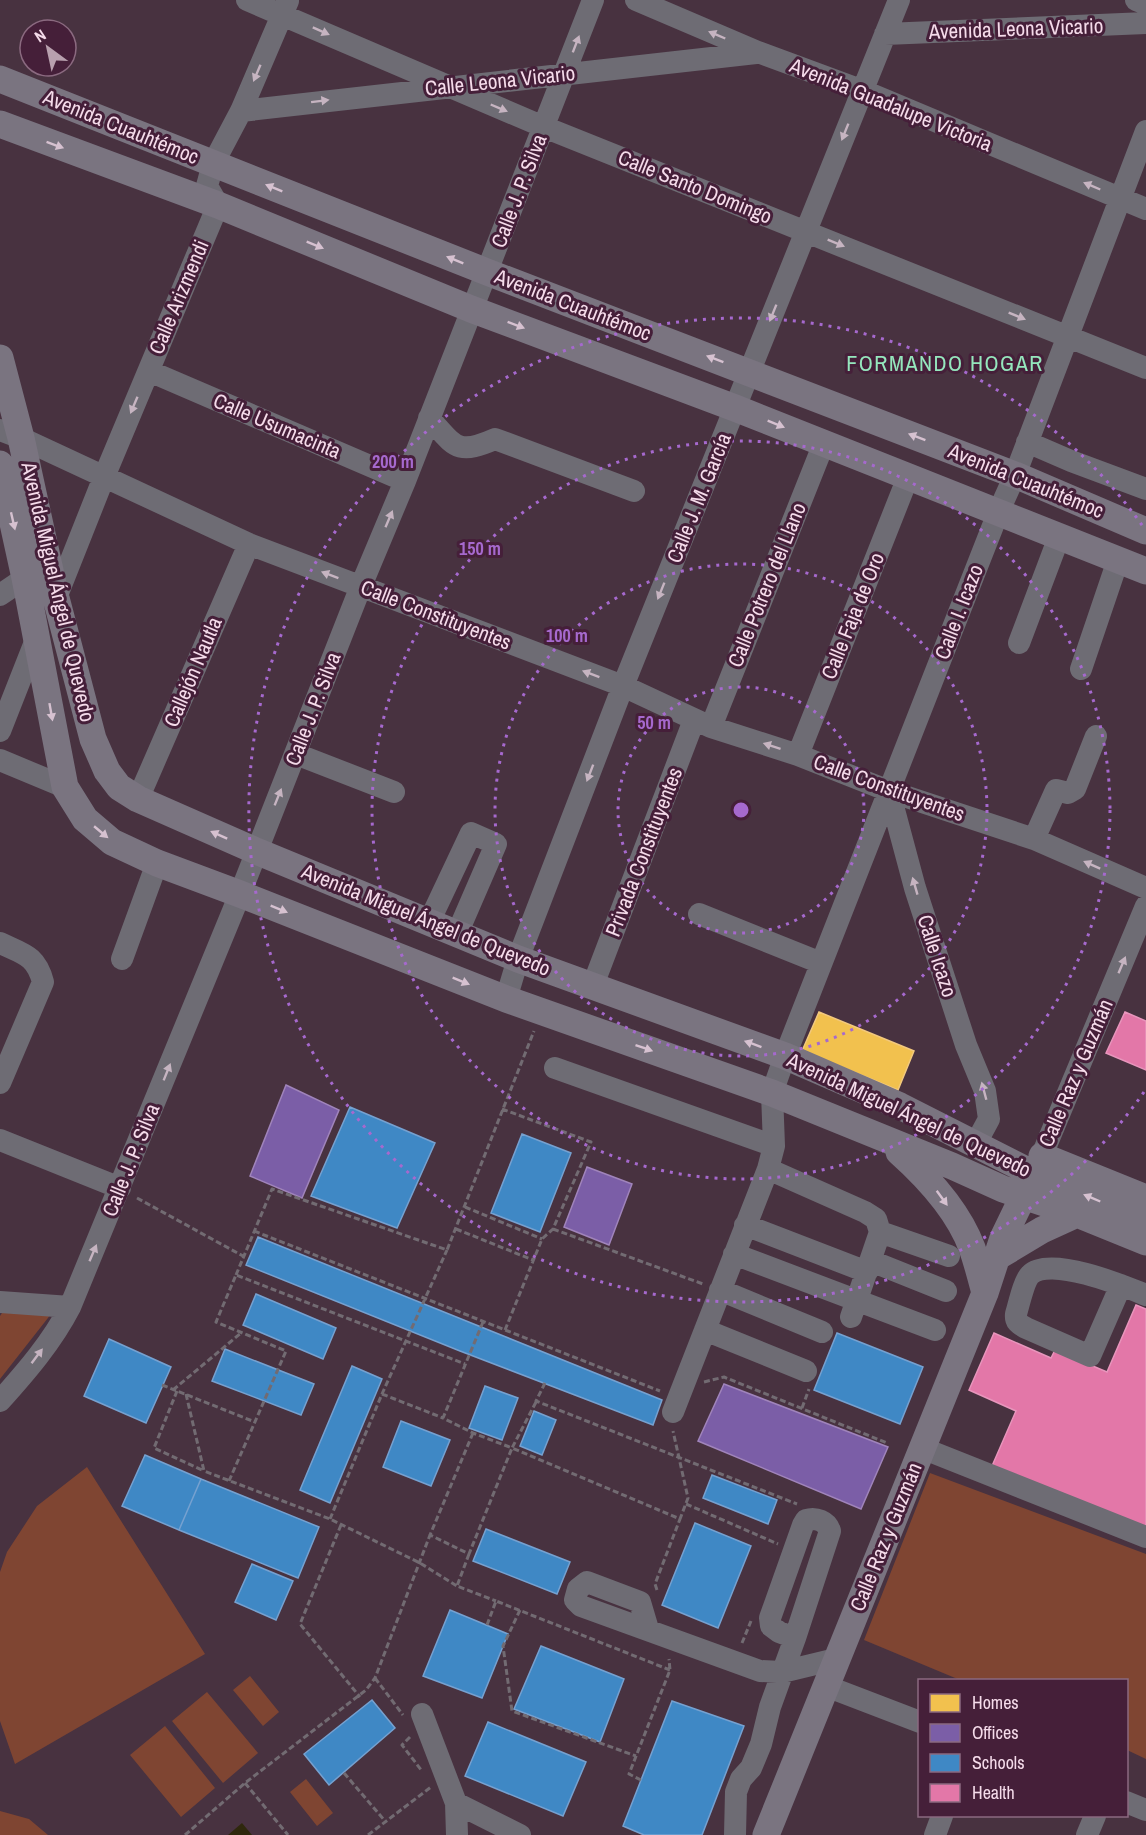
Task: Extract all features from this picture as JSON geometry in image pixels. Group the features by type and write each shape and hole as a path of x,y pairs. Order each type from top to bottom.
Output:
{"main road":[{"name":"Avenida Cuauhtémoc","path":"0,79 487,272 1015,475 1146,531"},
{"name":"Avenida Cuauhtémoc","path":"0,124 218,205 471,309 735,408 1146,571"},
{"name":"Avenida Miguel Ángel de Quevedo","path":"0,358 11,434 93,739 107,771 119,787 138,799 256,851 518,959 785,1056 900,1106 1004,1159 1024,1184"},
{"name":"Avenida Miguel Ángel de Quevedo","path":"1,472 26,578 65,787 84,819 112,842 157,863 506,999 772,1093 952,1166 1024,1184 1146,1221"},
{"path":"887,1141 928,1178 954,1214 971,1246 985,1293"},
{"path":"916,1152 957,1155 975,1145"},
{"path":"1024,1184 1146,1198"},
{"path":"1024,1184 1067,1219 1146,1261"},
{"name":"Calle Raz y Guzmán","path":"766,1835 985,1293 1024,1184"},
{"path":"1000,1247 1067,1219 1146,1242"}],"street":[{"name":"Calle Santo Domingo","path":"247,0 285,7 446,86 1146,368"},
{"name":"Calle J. P. Silva","path":"0,1401 28,1369 61,1324 120,1188 405,481 593,0"},
{"name":"Avenida Guadalupe Victoria","path":"636,0 758,52 861,90 1146,208"},
{"name":"Calle J. M. García","path":"506,999 518,959 622,686 899,0"},
{"path":"1136,0 1146,4"},
{"path":"218,205 207,186 213,164 241,111 285,7"},
{"name":"Avenida Leona Vicario","path":"885,34 1146,23"},
{"name":"Calle Leona Vicario","path":"241,111 758,52"},
{"name":"Calle I. Icazo","path":"772,1093 821,963 1015,475 1146,131"},
{"name":"Calle Arizmendi","path":"56,598 218,205"},
{"name":"Calle Usumacinta","path":"149,371 405,481"},
{"path":"429,418 454,445 465,449 495,439 634,491"},
{"name":"Calle Constituyentes","path":"11,434 249,544 622,686 703,723 798,755 889,791 1034,839 1146,888"},
{"path":"1027,442 1146,489"},
{"name":"Calle Potrero del Llano","path":"703,723 824,443"},
{"name":"Calle Faja de Oro","path":"798,755 908,477"},
{"path":"1019,643 1059,537"},
{"name":"Callejón Nautla","path":"138,799 249,544"},
{"path":"1081,669 1118,560"},
{"path":"0,595 26,578"},
{"path":"0,731 37,637"},
{"name":"Privada Constituyentes","path":"593,985 703,723"},
{"path":"1034,839 1056,790 1068,793 1075,789 1096,736"},
{"path":"296,754 394,792"},
{"path":"0,760 65,787"},
{"name":"Calle Icazo","path":"889,791 915,888 966,1045 985,1091 989,1119 1004,1159"},
{"path":"429,922 471,833 496,844 457,934"},
{"path":"122,959 157,863"},
{"path":"699,914 821,963"},
{"name":"Calle Raz y Guzmán","path":"1024,1184 1144,919"},
{"path":"0,942 30,957 40,968 43,982 0,1083"},
{"path":"555,1068 774,1146"},
{"path":"673,1421 683,1387 768,1169 774,1146 772,1093"},
{"path":"975,1145 989,1119"},
{"path":"0,1140 120,1188"},
{"path":"768,1169 876,1219 880,1232 854,1309"},
{"path":"746,1225 946,1291"},
{"path":"880,1232 949,1256"},
{"path":"734,1254 854,1309 935,1330"},
{"path":"1121,1285 1090,1356 1026,1328 1016,1319 1029,1275 1037,1270 1050,1267 1121,1285 1146,1295"},
{"path":"720,1290 822,1332"},
{"path":"0,1302 70,1306"},
{"path":"705,1330 806,1371"},
{"path":"922,1448 1146,1537"},
{"path":"735,1835 736,1792 741,1779 751,1768 761,1744 770,1707 795,1638 830,1532 824,1522 812,1518 806,1520 803,1525 770,1618 771,1626 795,1638"},
{"path":"648,1629 760,1671 782,1672 836,1659"},
{"path":"826,1686 918,1721"},
{"path":"416,1723 456,1803 458,1835"},
{"path":"456,1803 520,1835"},
{"path":"1128,1803 1146,1810"},
{"path":"935,1835 941,1817"},
{"path":"1087,1835 1094,1817"}],"path":[{"path":"330,1519 405,1341 456,1229 542,1012"},
{"path":"502,1109 591,1142 553,1229 542,1239 505,1330"},
{"path":"120,1188 243,1256"},
{"path":"229,1481 286,1351 216,1322 272,1189 447,1250"},
{"path":"465,1207 542,1239"},
{"path":"456,1229 533,1260"},
{"path":"553,1229 720,1290"},
{"path":"254,1230 662,1392 724,1377 887,1443"},
{"path":"236,1275 465,1364"},
{"path":"443,1418 483,1322"},
{"path":"242,1333 175,1390 154,1448 204,1471 330,1519 420,1563 456,1586 670,1670 629,1774 641,1780"},
{"path":"456,1586 512,1448 545,1383"},
{"path":"162,1385 255,1422"},
{"path":"175,1390 186,1395 204,1471"},
{"path":"382,1394 680,1519"},
{"path":"536,1401 798,1505"},
{"path":"658,1594 655,1584 688,1498 673,1421"},
{"path":"185,1835 245,1784 360,1697 375,1678 430,1535 473,1433"},
{"path":"686,1504 781,1546"},
{"path":"341,1525 300,1624 360,1697"},
{"path":"430,1535 469,1554"},
{"path":"487,1625 496,1601"},
{"path":"520,1610 503,1646 512,1710 636,1756"},
{"path":"742,1643 751,1621"},
{"path":"375,1678 416,1723 402,1745 428,1777"},
{"path":"344,1773 385,1821"},
{"path":"245,1784 288,1835"},
{"path":"368,1835 434,1785"}],"shaded area":[{"path":"55,1309 0,1379 0,1316 2,1313"},
{"path":"87,1467 205,1654 15,1764 0,1721 0,1572 7,1552 37,1506"},
{"path":"930,1473 1146,1554 1146,1759 1128,1750 1128,1679 958,1679 864,1640"},
{"path":"250,1676 279,1712 263,1726 233,1690"},
{"path":"207,1692 258,1753 223,1783 172,1721"},
{"path":"165,1726 215,1788 181,1817 130,1755"},
{"path":"306,1779 333,1813 317,1826 290,1792"},
{"path":"0,1811 29,1819 48,1835 0,1835"},
{"path":"242,1823 252,1835 228,1835"}],"building: Homes":[{"path":"819,1012 914,1051 898,1090 802,1051"}],"building: Offices":[{"path":"286,1085 339,1110 302,1198 250,1176"},
{"path":"587,1167 632,1184 609,1245 564,1227"},
{"path":"724,1384 888,1447 861,1509 698,1441"}],"building: Schools":[{"path":"350,1107 435,1143 397,1228 311,1196"},
{"path":"522,1134 571,1153 540,1232 491,1213"},
{"path":"258,1237 662,1400 653,1425 246,1265"},
{"path":"256,1294 336,1328 323,1359 243,1325"},
{"path":"837,1333 923,1367 900,1424 814,1390"},
{"path":"109,1339 171,1367 146,1423 84,1396"},
{"path":"225,1349 314,1384 301,1415 212,1381"},
{"path":"352,1366 382,1379 330,1503 300,1490"},
{"path":"485,1386 518,1398 502,1440 469,1428"},
{"path":"534,1411 556,1420 542,1455 520,1446"},
{"path":"401,1421 450,1440 431,1486 383,1467"},
{"path":"145,1455 201,1479 179,1530 122,1506"},
{"path":"712,1475 777,1500 768,1524 703,1498"},
{"path":"201,1479 319,1527 298,1578 179,1530"},
{"path":"695,1523 751,1546 718,1628 662,1605"},
{"path":"486,1529 570,1562 557,1594 473,1561"},
{"path":"252,1564 293,1581 276,1620 235,1602"},
{"path":"450,1610 508,1634 482,1698 423,1676"},
{"path":"541,1646 624,1679 600,1742 514,1709"},
{"path":"372,1700 395,1728 329,1785 304,1754"},
{"path":"672,1701 744,1726 702,1835 644,1835 623,1826"},
{"path":"488,1722 586,1762 563,1816 465,1776"}],"building: Health":[{"path":"1125,1012 1146,1021 1146,1070 1106,1053"},
{"path":"1136,1305 1146,1309 1146,1532 992,1466 1016,1411 969,1390 994,1333 1051,1358 1055,1350 1107,1372"}],"district":[{"name":"FORMANDO HOGAR","path":"945,363"}]}
